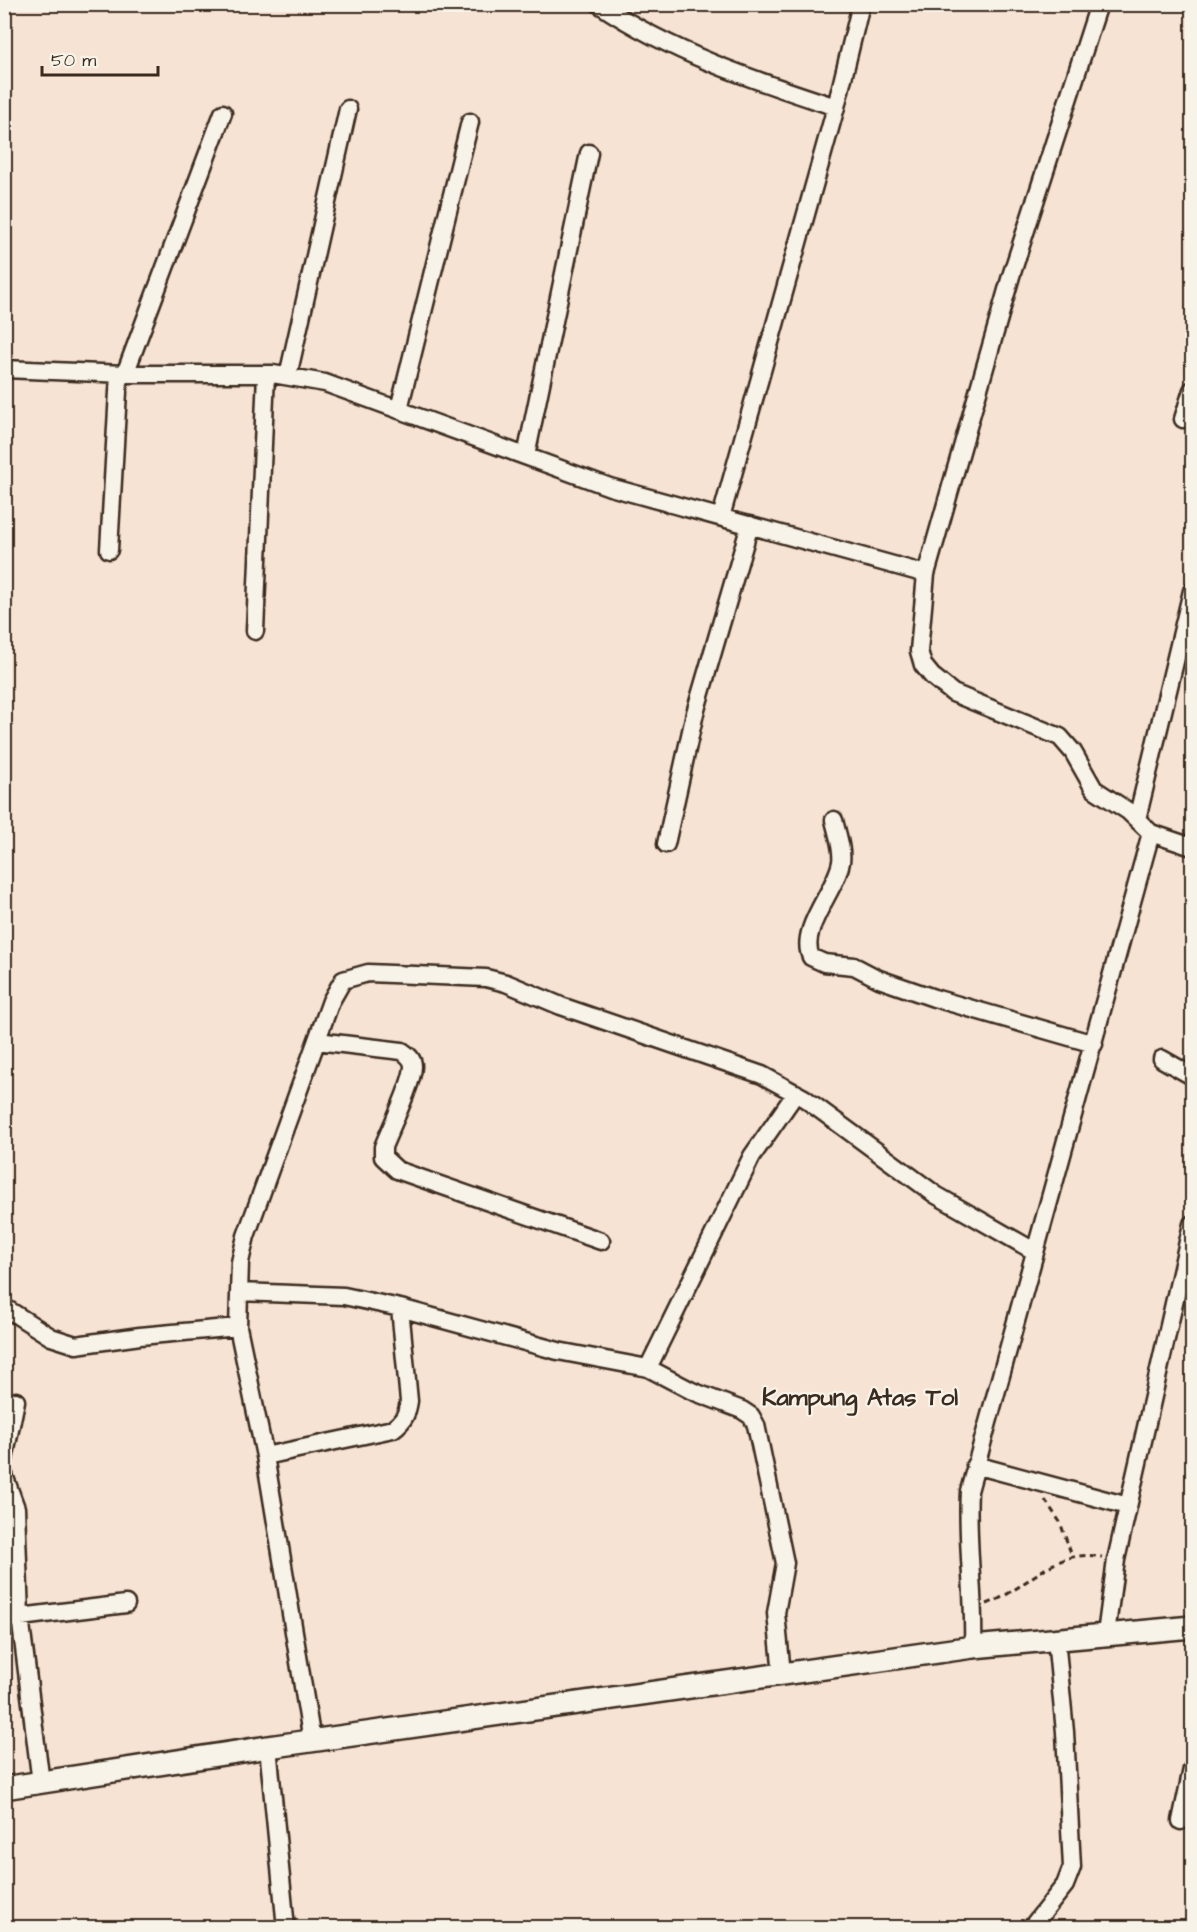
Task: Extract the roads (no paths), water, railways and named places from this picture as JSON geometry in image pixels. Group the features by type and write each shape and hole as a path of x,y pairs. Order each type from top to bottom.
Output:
{"main road":[{"path":"4,1788 268,1747 973,1647 1192,1628"}],"street":[{"path":"599,4 627,24 694,57 745,78 836,107"},
{"path":"721,517 836,107 861,4"},
{"path":"1099,4 1017,257 926,574 919,651 923,664 932,676 954,693 1060,737 1073,752 1094,789 1137,819 1151,832 1192,847"},
{"path":"288,376 348,109"},
{"path":"109,550 122,374 223,113"},
{"path":"399,409 470,122"},
{"path":"526,456 589,153"},
{"path":"4,369 122,374 266,374 325,383 610,487 926,574"},
{"path":"255,631 266,374"},
{"path":"1184,419 1192,390"},
{"path":"666,844 695,713 750,525"},
{"path":"1137,819 1192,591"},
{"path":"834,820 842,859 835,885 816,917 808,950 811,957 824,963 854,966 879,979 934,998 1094,1044"},
{"path":"973,1647 974,1609 968,1522 969,1491 1151,832"},
{"path":"312,1741 265,1456 238,1328 240,1262 257,1201 338,987 343,980 353,975 368,973 486,978 506,983 561,1006 762,1075 796,1093 936,1195 1034,1251"},
{"path":"317,1041 402,1051 410,1056 413,1065 410,1078 383,1147 383,1157 397,1170 601,1241"},
{"path":"1162,1059 1192,1076"},
{"path":"648,1368 752,1156 796,1093"},
{"path":"1106,1634 1116,1560 1192,1224"},
{"path":"239,1292 344,1296 400,1308 558,1351 648,1368 692,1391 742,1410 751,1416 756,1425 785,1563 776,1613 782,1674"},
{"path":"4,1307 51,1337 76,1345 140,1336 238,1328"},
{"path":"265,1456 393,1429 402,1423 407,1414 409,1401 400,1308"},
{"path":"4,1459 16,1401"},
{"path":"975,1465 1030,1479 1130,1498"},
{"path":"4,1475 16,1508 12,1618 41,1783"},
{"path":"12,1618 126,1604"},
{"path":"1031,1928 1065,1885 1072,1866 1065,1732 1056,1638"},
{"path":"268,1747 286,1928"},
{"path":"1180,1821 1192,1769"}],"district":[{"name":"Kampung Atas Tol","path":"860,1398"}]}
